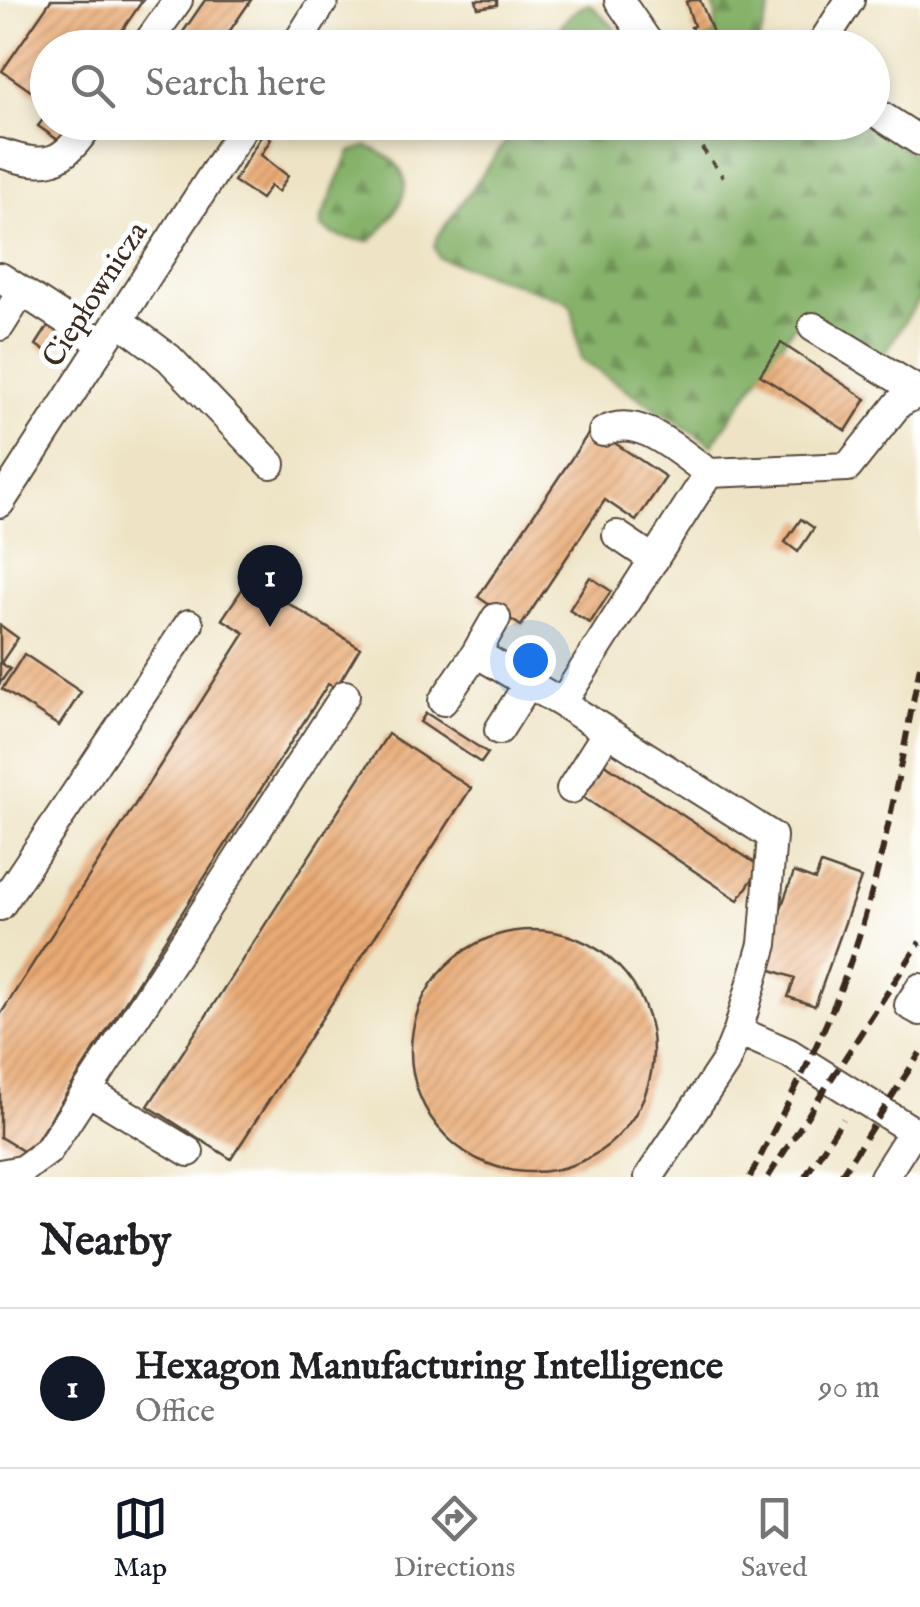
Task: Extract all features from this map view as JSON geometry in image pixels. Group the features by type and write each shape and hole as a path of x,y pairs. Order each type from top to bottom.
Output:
{"street":[{"path":"157,30 178,0"},
{"path":"305,30 324,0"},
{"path":"619,0 640,30"},
{"path":"831,30 850,0"},
{"path":"890,122 920,141"},
{"path":"0,153 42,164 57,158 76,140"},
{"name":"Ciepłownicza","path":"0,503 234,140"},
{"path":"0,326 11,284 103,344"},
{"path":"118,320 170,358 271,464"},
{"path":"814,327 920,392"},
{"path":"603,432 622,424 644,430 709,473 848,466 899,403 920,392"},
{"path":"562,703 709,473"},
{"path":"616,535 654,560"},
{"path":"444,701 496,618"},
{"path":"0,906 189,624"},
{"path":"476,653 772,836 762,944 738,1031 725,1062 648,1177"},
{"path":"499,730 528,684"},
{"path":"18,1174 48,1151 345,695"},
{"path":"572,789 607,732"},
{"path":"920,988 909,1005 920,1011"},
{"path":"738,1031 789,1053 917,1126 884,1177"},
{"path":"88,1090 189,1152"}],"path":[{"path":"697,140 723,176"}],"green space":[{"path":"712,0 773,0 763,30 715,30"},
{"path":"590,4 617,30 559,30"},
{"path":"890,139 920,159 920,298 880,360 803,313 712,445 581,360 572,307 565,300 439,258 434,247 437,237 507,140"},
{"path":"367,146 398,166 405,189 393,214 371,241 345,238 322,227 322,218 350,152"}],"building":[{"path":"51,0 143,0 122,30 30,30"},
{"path":"205,0 251,0 230,30 184,30"},
{"path":"476,0 497,0 497,5 478,8"},
{"path":"700,0 712,30 692,30 686,2"},
{"path":"30,30 30,90 2,71"},
{"path":"259,140 270,140 261,155 288,176 278,192 270,186 261,199 234,181"},
{"path":"50,323 62,331 48,353 36,345"},
{"path":"781,343 866,399 846,431 760,375"},
{"path":"592,428 666,477 636,521 605,500 521,626 478,597"},
{"path":"801,519 814,528 798,552 785,542"},
{"path":"590,577 611,591 590,623 569,610"},
{"path":"249,579 360,648 336,688 328,684 28,1154 0,1137 0,1015 245,633 222,619"},
{"path":"0,625 18,638 1,663 10,669 0,683"},
{"path":"24,654 81,692 59,726 2,689"},
{"path":"426,713 488,753 481,763 420,722"},
{"path":"388,734 471,788 231,1159 148,1106"},
{"path":"605,764 761,867 738,900 583,797"},
{"path":"821,864 861,878 815,1006 788,997 795,978 760,966 794,872 815,880"},
{"path":"532,930 578,939 618,965 644,1005 653,1051 644,1097 618,1137 578,1163 532,1172 486,1163 446,1137 420,1097 411,1051 420,1005 446,965 486,939"}],"railway":[{"path":"750,1177 824,1028 858,939 889,823 920,666"},
{"path":"768,1177 920,942"},
{"path":"840,1177 920,1053"},
{"path":"805,1177 843,1119"}],"place":[{"name":"Hexagon Manufacturing Intelligence","path":"270,627"}]}
